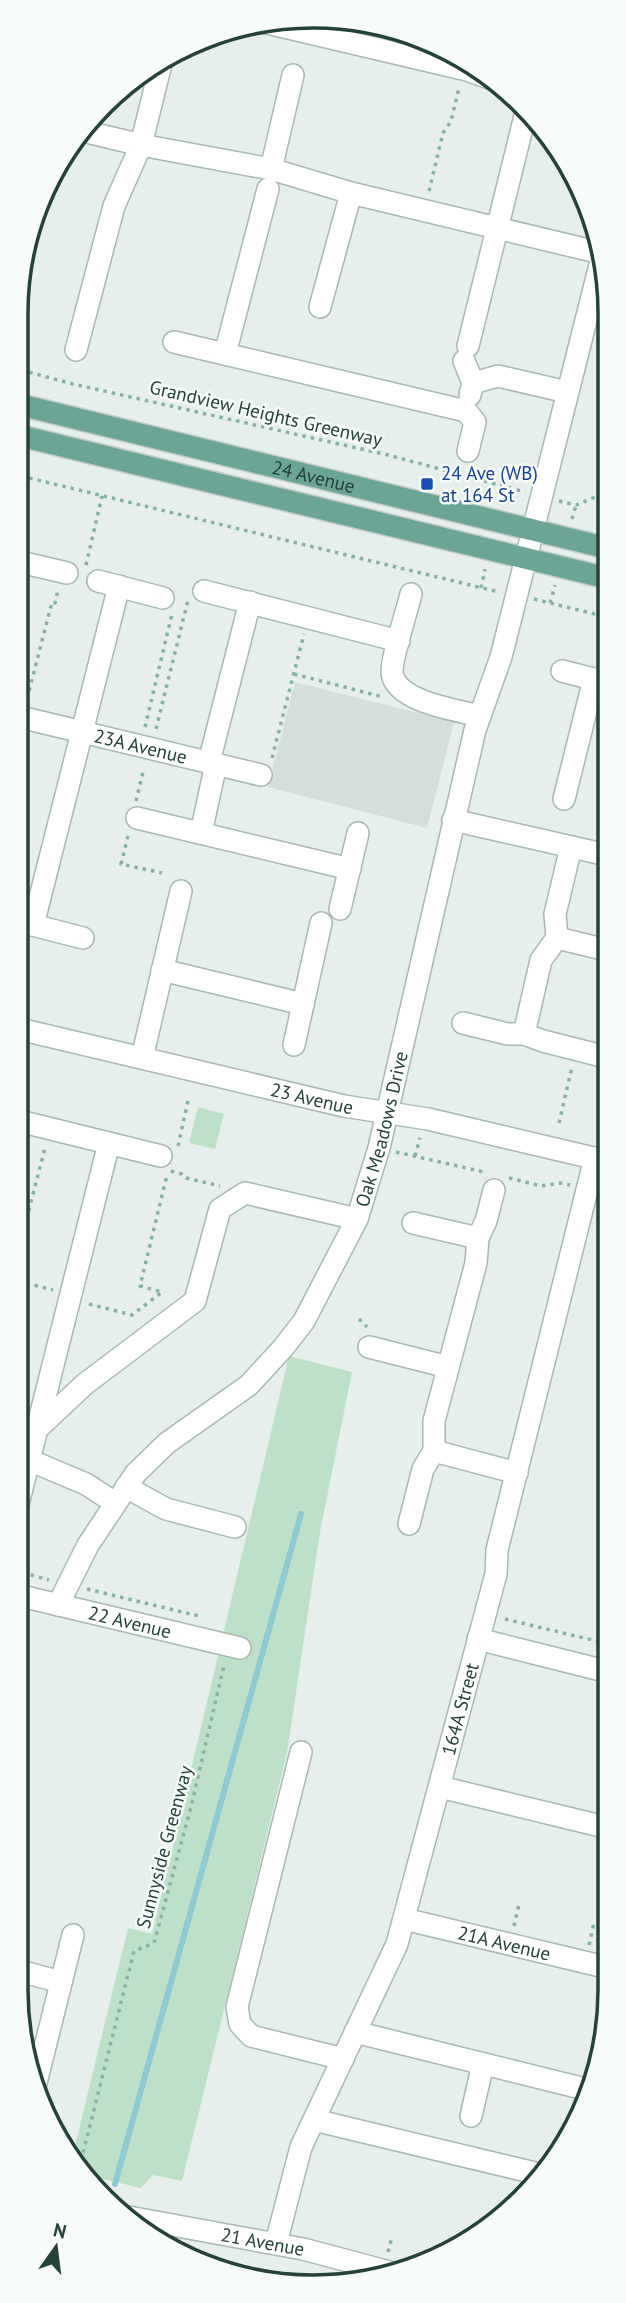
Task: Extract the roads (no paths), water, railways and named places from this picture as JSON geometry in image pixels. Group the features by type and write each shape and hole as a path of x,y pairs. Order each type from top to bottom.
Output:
{"main road":[{"name":"24 Avenue","path":"28,408 598,546"},
{"name":"24 Avenue","path":"28,438 598,576"}],"street":[{"path":"322,29 450,63"},
{"path":"76,351 114,206 141,145 159,74"},
{"path":"225,354 293,75"},
{"path":"466,411 473,383 466,353 524,121"},
{"path":"92,133 269,179 351,193 592,252"},
{"path":"320,307 351,193"},
{"name":"Oak Meadows Drive","path":"58,1605 88,1545 136,1473 167,1443 249,1385 304,1321 357,1219 379,1148 453,820 480,716 501,657 596,279"},
{"path":"174,342 466,411 475,422 468,450"},
{"path":"473,383 498,376 568,392"},
{"path":"28,564 65,573"},
{"path":"28,917 83,732 108,584 163,598"},
{"path":"204,591 399,640"},
{"path":"411,594 392,669 399,688 426,702 480,716"},
{"path":"201,833 213,763 250,602"},
{"path":"562,671 598,680"},
{"path":"564,799 598,691"},
{"name":"23A Avenue","path":"28,710 83,732 213,763 267,766"},
{"path":"137,818 350,869"},
{"path":"453,820 598,853"},
{"path":"340,909 358,833"},
{"path":"524,1034 541,960 557,938 555,914 571,847"},
{"path":"142,1058 181,891"},
{"path":"294,1045 321,923"},
{"path":"28,924 83,938"},
{"path":"557,938 598,948"},
{"path":"162,970 303,1004"},
{"path":"463,1023 508,1034 524,1034 592,1054"},
{"name":"23 Avenue","path":"28,1031 340,1105 428,1119 598,1159"},
{"path":"28,1123 170,1158"},
{"path":"28,1464 109,1143"},
{"name":"164A Street","path":"276,2243 301,2147 397,1944 496,1574 497,1550 598,1171"},
{"path":"409,1524 423,1469 434,1451 434,1421 476,1263 478,1238 486,1221 494,1190"},
{"path":"38,1428 85,1384 195,1301 220,1209 245,1193 357,1219"},
{"path":"413,1223 478,1238"},
{"path":"369,1347 448,1367"},
{"path":"434,1451 517,1473"},
{"path":"29,1460 86,1484 235,1527"},
{"name":"22 Avenue","path":"28,1598 240,1648"},
{"path":"478,1639 598,1669"},
{"path":"301,1752 237,2007 240,2024 251,2035 343,2059"},
{"path":"440,1787 598,1825"},
{"name":"21A Avenue","path":"404,1919 598,1965"},
{"path":"36,2043 61,1982 73,1935"},
{"path":"28,1973 61,1982"},
{"path":"355,2032 581,2088"},
{"path":"471,2116 483,2064"},
{"path":"314,2120 532,2172"},
{"name":"21 Avenue","path":"145,2220 276,2243 375,2268"}],"waterway":[{"path":"115,2184 301,1514"}],"place":[{"name":"24 Ave (WB) at 164 St","path":"427,484"}]}
